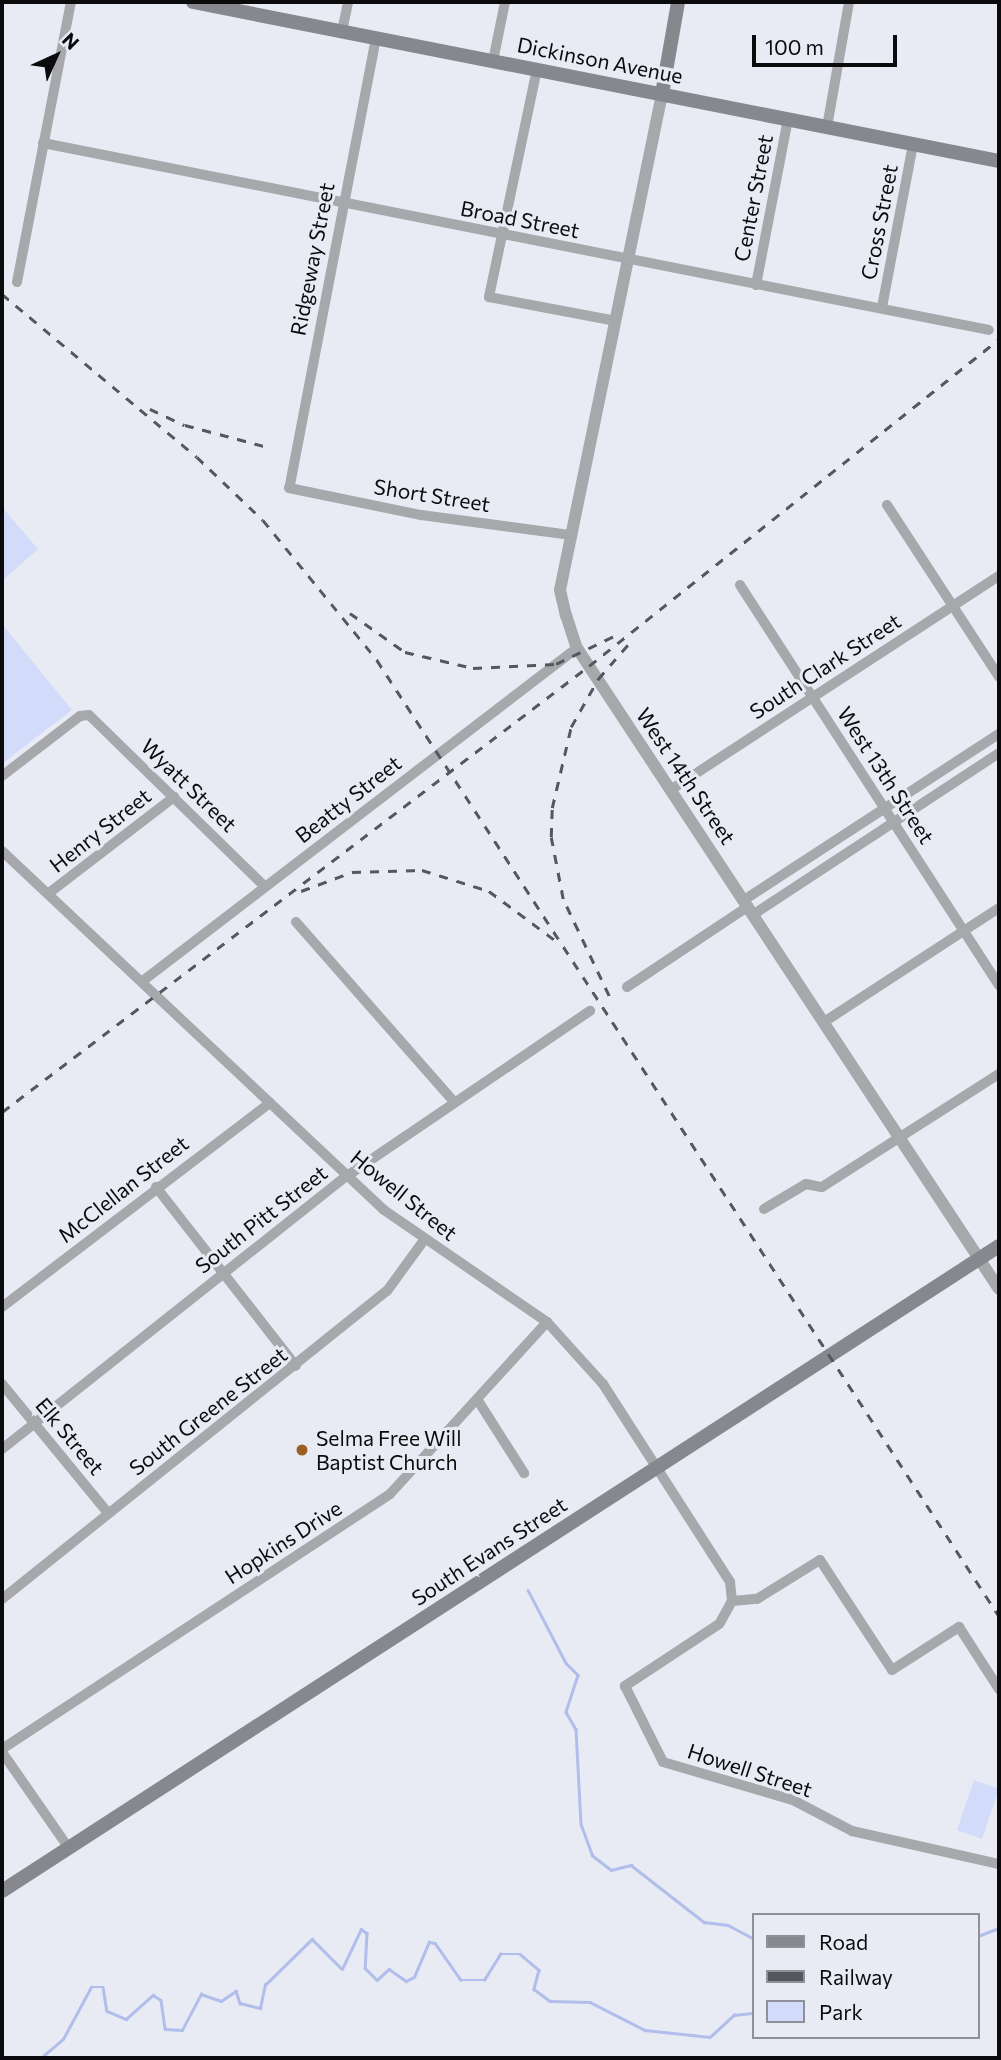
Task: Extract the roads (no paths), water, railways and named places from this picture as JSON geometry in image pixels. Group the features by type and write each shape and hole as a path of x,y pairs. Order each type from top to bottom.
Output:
{"main road":[{"name":"Dickinson Avenue","path":"193,2 999,161"},
{"path":"662,94 678,2"},
{"name":"South Evans Street","path":"2,1891 999,1246"}],"street":[{"path":"17,282 71,2"},
{"path":"342,31 348,2"},
{"path":"493,61 505,2"},
{"path":"827,127 849,2"},
{"name":"Ridgeway Street","path":"289,488 376,38"},
{"path":"537,69 500,234 489,297 611,320"},
{"name":"West 14th Street","path":"662,94 611,320 560,590 577,648 999,1289"},
{"name":"Center Street","path":"756,285 788,119"},
{"name":"Broad Street","path":"43,143 624,260 882,307 989,330"},
{"name":"Cross Street","path":"882,307 913,144"},
{"name":"Short Street","path":"289,488 421,515 570,535"},
{"path":"887,505 999,677"},
{"name":"South Clark Street","path":"672,789 999,576"},
{"name":"West 13th Street","path":"740,585 999,986"},
{"name":"Beatty Street","path":"144,980 577,648"},
{"name":"Wyatt Street","path":"2,776 85,713 265,887"},
{"path":"627,987 749,907 885,809 999,734"},
{"path":"749,907 894,823 999,753"},
{"name":"Henry Street","path":"49,893 174,797"},
{"name":"Howell Street","path":"2,851 144,980 347,1176 424,1240 547,1322 586,1362 730,1582 732,1601 719,1624 625,1686 663,1762 793,1800 852,1831 999,1864"},
{"path":"824,1022 999,908"},
{"path":"296,922 453,1101"},
{"name":"South Pitt Street","path":"2,1449 347,1176 453,1101 590,1011"},
{"path":"764,1209 806,1184 822,1187 999,1074"},
{"name":"McClellan Street","path":"2,1307 270,1102"},
{"path":"156,1187 296,1366"},
{"name":"South Greene Street","path":"2,1598 387,1291 424,1240"},
{"name":"Hopkins Drive","path":"2,1751 390,1494 547,1322"},
{"name":"Elk Street","path":"2,1384 108,1513"},
{"path":"477,1399 524,1473"},
{"path":"732,1601 757,1599 820,1560 892,1670 959,1627 999,1689"},
{"path":"2,1751 68,1847"}],"waterway":[{"path":"528,1590 566,1663 578,1675 566,1712 576,1729 581,1824 592,1855 611,1870 631,1865 704,1922 728,1925 752,1938"},
{"path":"980,1935 999,1928"},
{"path":"41,2058 63,2039 91,1987 103,1987 107,2011 126,2019 153,1995 161,2000 165,2029 182,2030 201,1994 221,2001 236,1991 240,2003 260,2008 265,1985 312,1939 342,1969 361,1929 367,1933 365,1968 377,1980 389,1969 406,1981 414,1977 429,1942 435,1943 461,1980 484,1980 500,1954 520,1954 539,1970 534,1989 550,2001 590,2002 645,2030 710,2037 734,2015 752,2013"}],"railway":[{"path":"2,294 197,457 263,520 377,660 999,1616"},
{"path":"2,1112 589,666 999,339"},
{"path":"150,409 185,425 264,446"},
{"path":"350,613 405,652 473,668 556,664 616,635"},
{"path":"609,996 563,899 551,837 552,808 571,727 598,679 631,641"},
{"path":"301,891 352,872 422,870 489,891 556,941"}],"place":[{"name":"Selma Free Will Baptist Church","path":"302,1450"}]}
